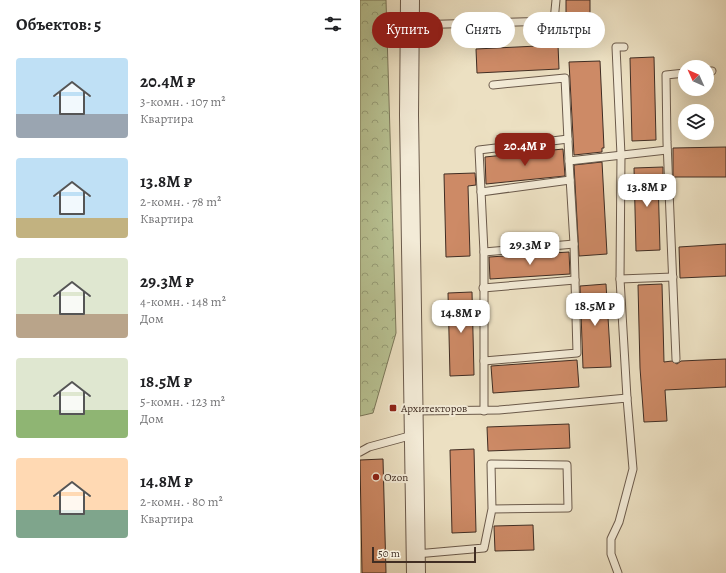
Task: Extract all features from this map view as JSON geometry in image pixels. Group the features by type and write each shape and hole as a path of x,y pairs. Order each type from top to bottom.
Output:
{"street":[{"path":"410,0 410,12"},
{"path":"410,48 409,115 416,573"}],"lane":[{"path":"443,24 554,21 556,0"},
{"path":"618,573 611,554 611,539 619,522 633,469 620,279 621,155 616,46 624,47"},
{"path":"676,359 667,150 666,74 678,73"},
{"path":"484,361 577,353 574,244 565,78 493,85"},
{"path":"484,411 484,252 479,150 568,139"},
{"path":"569,161 667,150"},
{"path":"481,192 570,180"},
{"path":"484,252 574,244"},
{"path":"620,279 673,277"},
{"path":"484,288 575,280"},
{"path":"414,411 484,411 628,398"},
{"path":"360,452 369,447 413,436"},
{"path":"415,554 484,548 492,509 491,464 567,465 568,508 492,509"}],"green space":[{"path":"360,0 386,0 386,12 372,12 372,48 387,48 396,333 373,413 360,416"}],"building":[{"path":"566,0 590,0 590,12 566,12"},
{"path":"515,47 558,48 559,69 477,73 476,49"},
{"path":"654,57 656,140 632,141 630,58"},
{"path":"600,61 604,148 602,148 602,152 574,155 569,62"},
{"path":"726,147 726,177 673,177 673,148"},
{"path":"563,149 565,176 486,184 485,157"},
{"path":"602,162 607,254 579,256 574,165"},
{"path":"663,167 663,178 658,178 660,250 636,251 634,168"},
{"path":"475,173 476,185 468,186 470,256 446,257 444,174"},
{"path":"726,244 726,276 680,278 679,247"},
{"path":"569,252 570,274 490,279 489,257"},
{"path":"606,284 611,367 583,368 580,286"},
{"path":"662,284 664,362 672,361 677,364 681,361 726,359 726,387 665,390 667,421 644,422 640,368 638,285"},
{"path":"472,292 474,375 450,376 448,293"},
{"path":"577,360 579,387 493,393 491,366"},
{"path":"569,424 570,448 488,451 487,427"},
{"path":"474,449 476,532 452,533 450,450"},
{"path":"383,459 386,573 362,573 360,460"},
{"path":"533,525 534,550 495,551 494,526"}],"place":[{"name":"Архитекторов","path":"393,408"},
{"name":"Ozon","path":"376,477"}]}
